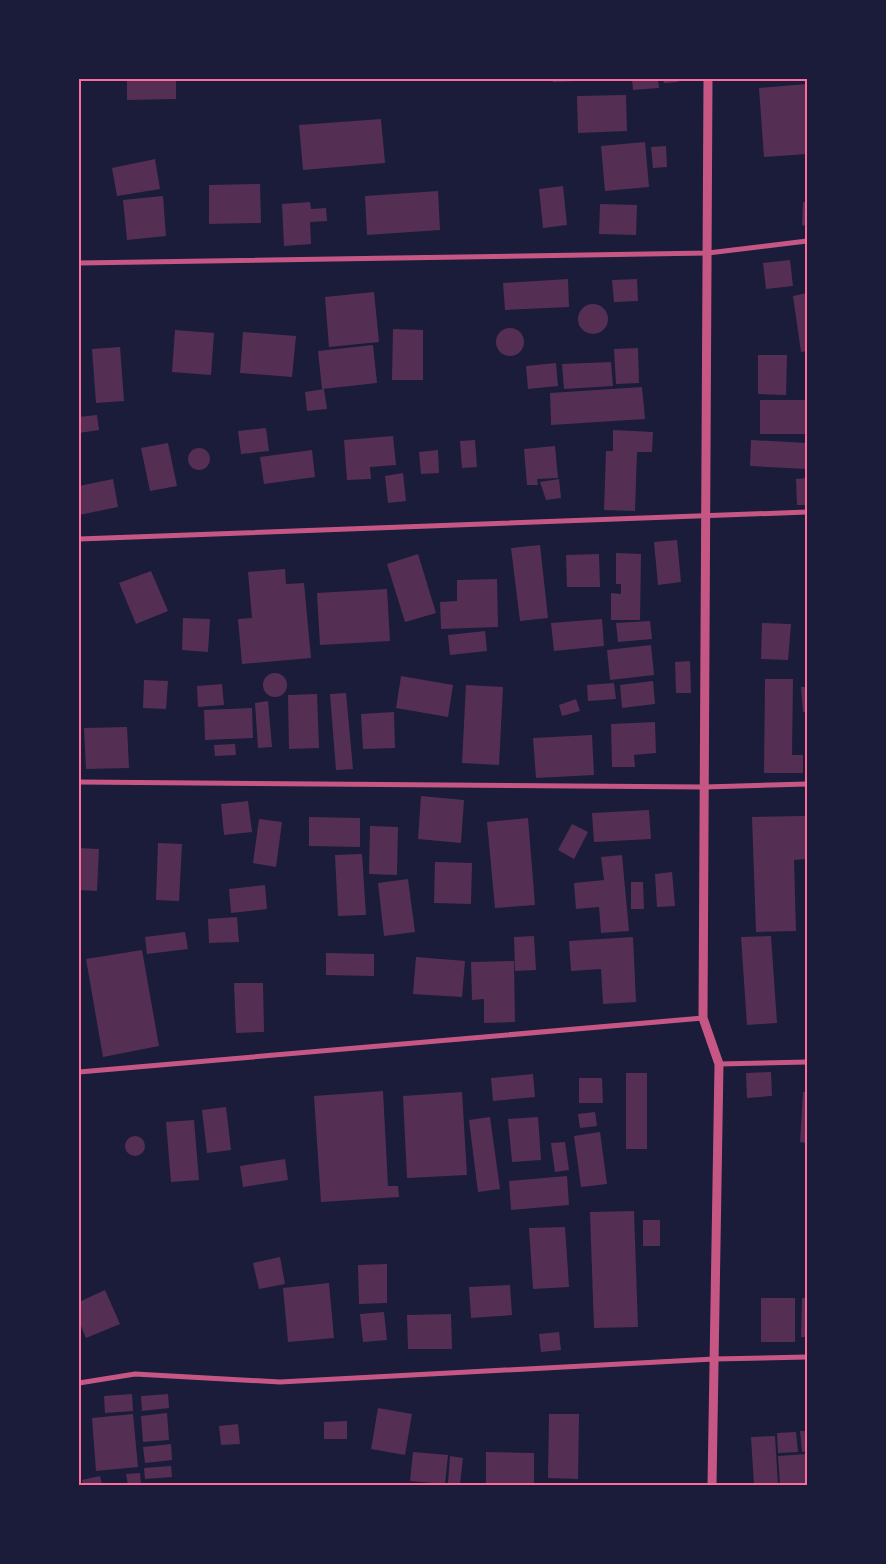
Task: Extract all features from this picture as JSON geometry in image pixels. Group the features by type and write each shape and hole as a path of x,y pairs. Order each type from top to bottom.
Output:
{"street":[{"path":"708,79 706,787 703,1018 719,1064 712,1485"},
{"path":"79,263 708,253 807,241"},
{"path":"79,539 807,512"},
{"path":"79,782 706,787 807,784"},
{"path":"79,1072 703,1018"},
{"path":"719,1064 807,1062"},
{"path":"79,1383 135,1374 280,1382 714,1359 807,1357"}],"building":[{"path":"127,79 176,79 176,99 127,100"},
{"path":"553,79 596,79 596,80 553,82"},
{"path":"632,79 658,79 659,88 633,90"},
{"path":"663,79 678,79 678,82 664,83"},
{"path":"807,84 807,154 764,157 759,88"},
{"path":"626,95 627,131 578,133 577,96"},
{"path":"381,119 385,163 303,170 299,125"},
{"path":"645,142 649,187 605,191 601,146"},
{"path":"666,146 667,167 653,168 651,147"},
{"path":"155,159 160,189 117,196 112,168"},
{"path":"260,184 261,223 209,224 209,185"},
{"path":"563,186 567,225 543,228 539,189"},
{"path":"438,191 440,230 367,235 365,196"},
{"path":"163,196 166,236 127,240 123,200"},
{"path":"310,202 311,209 326,208 327,221 310,222 311,244 284,246 282,204"},
{"path":"803,202 807,202 807,226 802,225"},
{"path":"600,204 637,205 636,235 599,234"},
{"path":"790,260 793,286 766,289 763,263"},
{"path":"568,279 569,307 505,310 503,283"},
{"path":"637,279 638,301 614,302 612,280"},
{"path":"374,292 379,342 329,347 325,297"},
{"path":"807,293 807,351 801,352 793,296"},
{"path":"593,304 604,308 608,319 604,330 593,334 582,330 578,319 582,308"},
{"path":"510,328 520,332 524,342 520,352 510,356 500,352 496,342 500,332"},
{"path":"393,329 423,330 423,380 392,380"},
{"path":"175,330 214,333 211,375 172,372"},
{"path":"243,332 296,336 292,377 240,373"},
{"path":"373,345 377,383 322,389 318,351"},
{"path":"120,347 124,401 96,403 92,349"},
{"path":"638,348 639,383 616,384 614,349"},
{"path":"758,355 787,355 786,395 758,394"},
{"path":"611,362 613,386 564,389 562,364"},
{"path":"556,363 558,386 528,389 526,366"},
{"path":"642,387 645,419 551,425 550,393"},
{"path":"324,389 327,409 307,411 305,392"},
{"path":"760,400 807,400 807,434 760,434"},
{"path":"97,415 99,430 79,433 79,417"},
{"path":"266,428 269,451 241,454 238,431"},
{"path":"613,430 653,432 652,452 637,452 635,511 604,510 606,451 613,451"},
{"path":"393,436 396,465 370,467 371,479 347,480 344,440"},
{"path":"475,440 477,467 462,468 460,441"},
{"path":"751,440 807,443 807,469 750,466"},
{"path":"168,443 177,486 150,491 141,448"},
{"path":"555,446 558,478 537,479 538,485 527,485 524,449"},
{"path":"195,448 203,448 210,455 210,463 203,470 195,470 188,463 188,455"},
{"path":"312,450 315,477 264,484 260,457"},
{"path":"438,450 439,473 421,474 419,452"},
{"path":"403,473 406,501 388,503 385,476"},
{"path":"807,478 807,505 797,505 796,479"},
{"path":"113,479 118,507 79,515 79,486"},
{"path":"559,479 561,498 546,500 540,482"},
{"path":"677,540 681,582 658,585 654,542"},
{"path":"540,545 548,618 520,621 511,548"},
{"path":"616,553 641,554 640,620 611,620 611,593 621,594 621,584 616,584"},
{"path":"418,554 436,613 405,622 387,564"},
{"path":"599,554 600,587 567,587 566,555"},
{"path":"285,569 286,584 304,583 311,658 242,664 238,619 252,618 248,572"},
{"path":"151,571 168,611 136,624 119,583"},
{"path":"497,579 498,627 441,629 440,602 457,601 457,580"},
{"path":"387,589 390,641 320,645 317,593"},
{"path":"183,618 210,619 208,652 182,650"},
{"path":"602,619 604,646 554,651 551,623"},
{"path":"650,621 652,639 618,642 616,623"},
{"path":"762,623 791,624 788,660 761,659"},
{"path":"485,631 487,651 450,655 448,635"},
{"path":"651,645 654,675 610,680 607,650"},
{"path":"690,661 691,693 676,693 675,662"},
{"path":"275,673 280,674 286,680 286,690 280,696 275,697 270,696 264,690 263,685 264,680 270,674"},
{"path":"401,676 453,685 448,717 396,708"},
{"path":"765,679 793,679 792,755 803,755 803,773 764,773"},
{"path":"144,680 168,681 166,709 143,708"},
{"path":"653,681 655,704 622,708 620,685"},
{"path":"614,683 616,699 588,701 587,685"},
{"path":"222,684 224,705 198,707 197,686"},
{"path":"466,685 503,687 499,765 462,763"},
{"path":"801,687 807,687 807,712 803,712"},
{"path":"346,693 353,769 336,770 330,694"},
{"path":"317,694 319,748 289,749 288,695"},
{"path":"576,699 580,711 562,716 559,705"},
{"path":"268,701 272,747 258,748 255,703"},
{"path":"252,708 253,738 205,740 204,710"},
{"path":"394,712 395,748 363,749 361,714"},
{"path":"655,722 656,753 634,755 635,767 612,767 611,724"},
{"path":"127,727 129,768 86,769 84,728"},
{"path":"592,735 594,775 536,778 533,738"},
{"path":"235,744 236,755 215,756 214,745"},
{"path":"421,796 464,800 461,843 418,839"},
{"path":"248,801 252,832 224,835 221,804"},
{"path":"649,810 651,839 594,842 592,813"},
{"path":"807,816 807,859 794,860 796,931 756,932 752,817"},
{"path":"309,817 360,818 360,847 309,846"},
{"path":"528,818 535,905 495,908 487,822"},
{"path":"259,819 282,822 276,867 253,863"},
{"path":"572,824 588,832 574,859 558,850"},
{"path":"370,826 398,827 397,875 369,874"},
{"path":"158,843 182,844 179,901 156,900"},
{"path":"79,848 99,849 97,891 79,890"},
{"path":"362,854 366,915 338,916 335,855"},
{"path":"622,855 629,931 601,933 599,907 576,909 574,883 604,880 601,857"},
{"path":"435,862 472,863 471,904 434,903"},
{"path":"672,872 675,906 657,907 655,874"},
{"path":"408,879 415,932 384,936 378,883"},
{"path":"631,882 643,882 644,909 631,909"},
{"path":"265,885 267,909 231,913 229,889"},
{"path":"237,917 239,942 209,943 208,919"},
{"path":"185,932 188,949 147,954 145,937"},
{"path":"534,936 536,970 515,971 514,937"},
{"path":"771,936 777,1023 747,1025 741,937"},
{"path":"633,937 636,1002 603,1004 601,969 571,971 569,941"},
{"path":"142,950 159,1046 103,1057 86,959"},
{"path":"326,953 374,954 374,976 326,975"},
{"path":"416,957 465,961 462,997 413,994"},
{"path":"514,961 515,1022 484,1023 484,999 472,1000 471,962"},
{"path":"234,983 263,983 264,1032 236,1033"},
{"path":"771,1072 772,1096 747,1098 746,1073"},
{"path":"626,1073 647,1073 647,1149 626,1149"},
{"path":"533,1074 535,1097 493,1101 491,1078"},
{"path":"579,1078 602,1078 603,1103 579,1103"},
{"path":"383,1091 388,1186 398,1186 399,1197 321,1202 314,1096"},
{"path":"462,1092 467,1175 407,1178 403,1096"},
{"path":"803,1092 807,1092 807,1143 800,1142"},
{"path":"226,1107 231,1150 207,1153 202,1110"},
{"path":"595,1112 597,1126 580,1128 578,1114"},
{"path":"490,1117 500,1189 478,1192 469,1120"},
{"path":"538,1117 541,1160 512,1162 508,1119"},
{"path":"194,1120 199,1180 171,1182 166,1122"},
{"path":"600,1132 607,1184 581,1187 574,1136"},
{"path":"135,1136 142,1139 145,1146 142,1153 135,1156 128,1153 125,1146 128,1139"},
{"path":"565,1142 569,1170 555,1172 551,1143"},
{"path":"285,1159 288,1180 243,1187 240,1166"},
{"path":"567,1176 569,1205 511,1210 509,1181"},
{"path":"634,1211 638,1327 594,1328 590,1212"},
{"path":"643,1220 660,1220 660,1246 643,1246"},
{"path":"565,1227 569,1287 533,1289 529,1228"},
{"path":"280,1257 285,1284 259,1289 253,1263"},
{"path":"387,1264 387,1303 359,1304 358,1265"},
{"path":"329,1283 334,1338 288,1342 283,1288"},
{"path":"510,1285 512,1315 471,1318 469,1287"},
{"path":"105,1290 120,1324 86,1338 79,1321 79,1302"},
{"path":"761,1298 795,1298 795,1342 761,1342"},
{"path":"802,1298 807,1298 807,1337 801,1337"},
{"path":"384,1312 387,1340 363,1342 360,1314"},
{"path":"451,1314 452,1349 408,1349 407,1315"},
{"path":"559,1332 561,1350 541,1352 539,1334"},
{"path":"132,1394 133,1411 105,1413 104,1396"},
{"path":"168,1394 169,1408 142,1411 141,1396"},
{"path":"378,1408 412,1414 405,1455 371,1449"},
{"path":"167,1413 169,1440 143,1442 141,1416"},
{"path":"133,1414 138,1467 96,1471 92,1418"},
{"path":"549,1414 579,1414 578,1479 548,1478"},
{"path":"347,1421 347,1439 324,1439 324,1422"},
{"path":"238,1424 240,1444 221,1445 219,1426"},
{"path":"800,1431 807,1431 807,1451 802,1452"},
{"path":"796,1432 798,1452 778,1453 777,1433"},
{"path":"775,1436 778,1485 754,1485 751,1437"},
{"path":"171,1444 172,1460 145,1463 143,1447"},
{"path":"413,1452 448,1455 445,1484 410,1481"},
{"path":"486,1452 534,1453 534,1485 486,1485"},
{"path":"807,1454 807,1485 780,1485 778,1456"},
{"path":"450,1456 463,1458 460,1484 448,1483"},
{"path":"171,1466 172,1477 145,1479 144,1468"},
{"path":"140,1473 141,1485 128,1485 126,1474"},
{"path":"100,1476 102,1485 83,1485 82,1480"}]}
